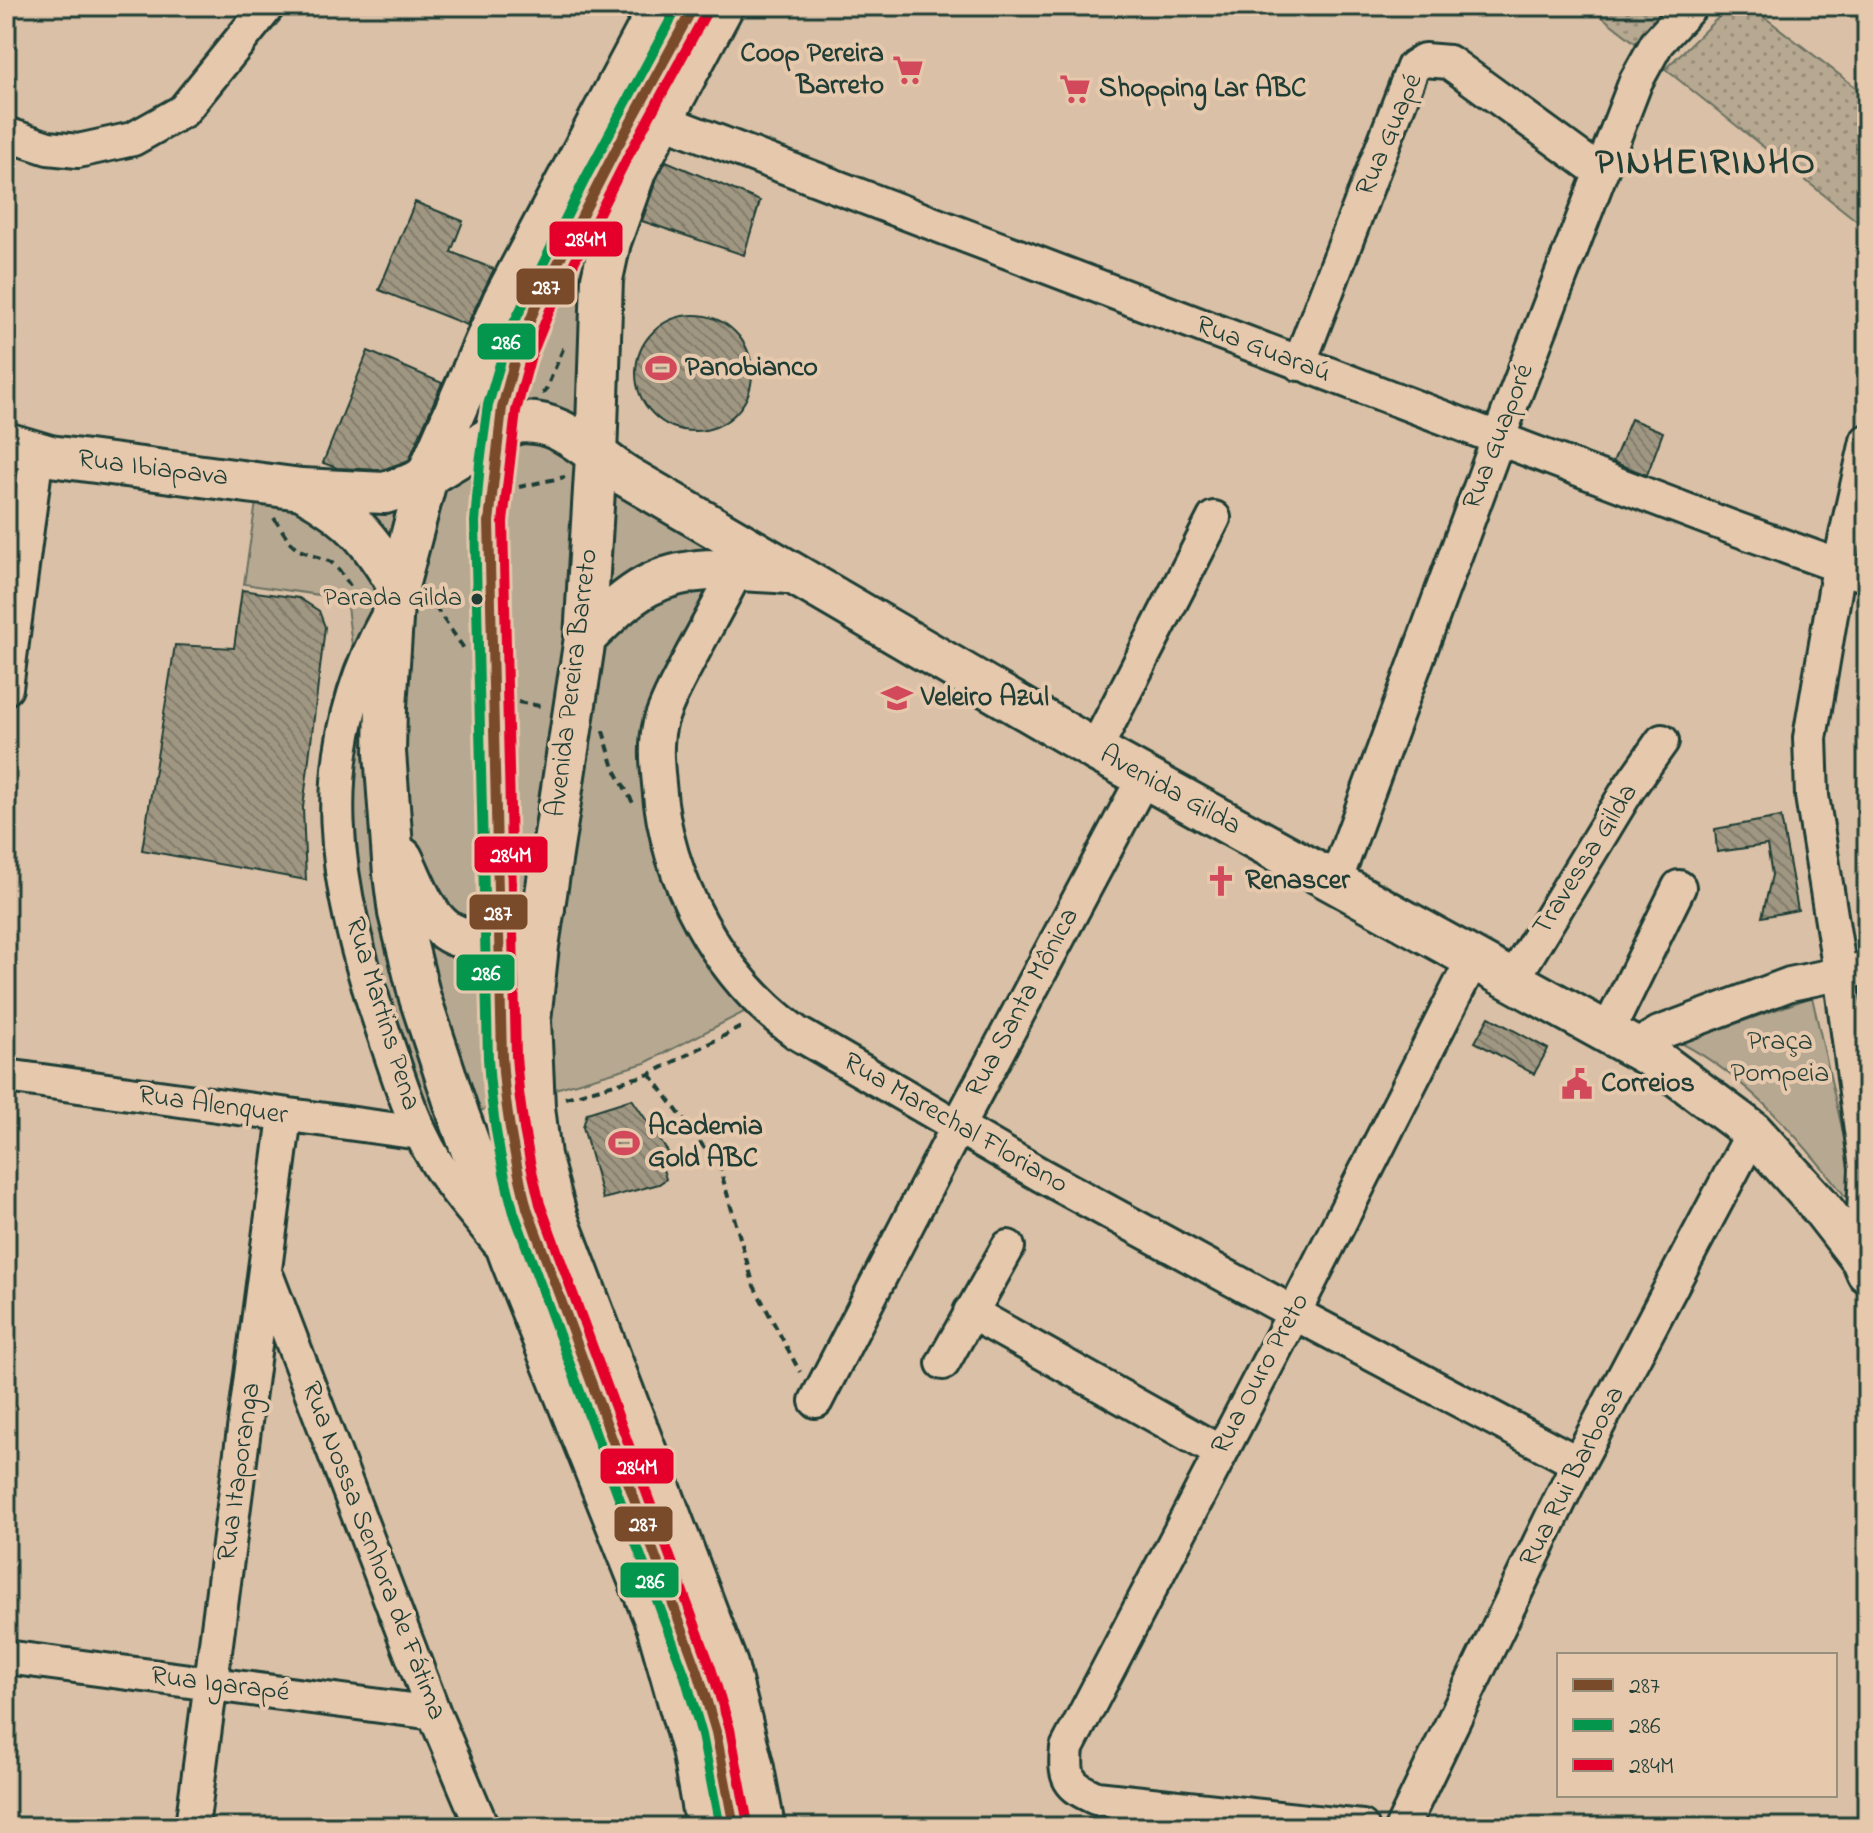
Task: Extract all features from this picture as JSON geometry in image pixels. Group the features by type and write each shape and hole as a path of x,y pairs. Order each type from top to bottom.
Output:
{"main road":[{"path":"660,6 503,301 428,473 393,596 385,752 399,913 412,972 504,1241 657,1625 692,1749 706,1827"},
{"name":"Avenida Pereira Barreto","path":"723,6 636,169 610,242 602,279 596,457 585,638 544,909 519,1102 540,1156 556,1215 727,1665 753,1768 764,1827"},
{"name":"Avenida Gilda","path":"428,473 515,423 527,421 553,426 596,457 1095,750 1655,1059 1753,1132 1820,1206 1864,1266"},
{"name":"Rua Ibiapava","path":"22,448 283,486 385,493 399,490 428,473"},
{"name":"Rua Ibiapava","path":"283,486 345,515 379,554 393,596"},
{"path":"585,638 622,603 647,586 673,576 701,570 795,573"},
{"path":"391,837 429,912 441,927 454,936 479,939 498,937 520,928 544,909"}],"street":[{"path":"6,134 48,148 78,151 133,139 183,111 268,6"},
{"path":"694,6 607,164 529,323 511,370 489,522 498,937 519,1102 514,1159 540,1246 698,1672 716,1732 734,1827"},
{"name":"Rua Guaporé","path":"1335,882 1498,439 1636,81 1657,43 1691,6"},
{"name":"Rua Guapé","path":"1299,364 1413,67 1424,60 1449,62 1600,172"},
{"name":"Rua Guaraú","path":"661,120 1853,572"},
{"path":"557,264 624,203"},
{"path":"1864,1266 1866,1168 1854,970 1812,796 1810,738 1853,572 1867,441"},
{"path":"6,688 22,448"},
{"path":"1095,750 1214,518"},
{"name":"Rua Marechal Floriano","path":"737,570 669,698 659,725 656,755 663,825 680,875 708,936 736,976 769,1013 797,1033 1041,1175 1578,1463"},
{"name":"Rua Martins Pena","path":"393,596 359,676 344,730 335,793 351,917 366,978 420,1133 437,1164 504,1241"},
{"name":"Travessa Gilda","path":"1512,981 1629,788 1662,741"},
{"name":"Rua Santa Mônica","path":"816,1401 1144,777"},
{"path":"1620,1041 1679,887"},
{"name":"Rua Ouro Preto","path":"1362,1827 1096,1798 1075,1789 1065,1770 1067,1748 1294,1313 1473,959"},
{"path":"1620,1041 1659,1033 1790,984 1854,970"},
{"name":"Rua Alenquer","path":"6,1076 420,1133"},
{"path":"504,1241 519,1102"},
{"name":"Rua Itaporanga","path":"192,1827 285,1116"},
{"name":"Rua Rui Barbosa","path":"1402,1827 1578,1463 1753,1132"},
{"path":"943,1363 1008,1247"},
{"name":"Rua Nossa Senhora de Fátima","path":"266,1274 434,1713 482,1827"},
{"path":"970,1312 1220,1452"},
{"name":"Rua Igarapé","path":"6,1657 434,1713"}],"path":[{"path":"283,486 263,503 299,550 331,562 339,570 393,596 468,655"},
{"path":"494,694 515,693 515,702 599,718 614,768 633,803 650,827 663,825"},
{"path":"519,1102 650,1074 769,1013"},
{"path":"650,1074 720,1169 754,1286 816,1401"}],"green space":[{"path":"1588,6 1669,6 1638,45"},
{"path":"1730,6 1750,6 1867,96 1867,229 1665,69"},
{"path":"559,217 598,238 584,467 746,559 642,754 748,1010 645,1063 479,1111 476,1191 449,1156 421,1100 364,918 349,818 359,699 346,599 244,584 256,502 387,509"},
{"name":"Praça Pompeia","path":"1812,997 1852,1172 1848,1200 1793,1134 1752,1092 1706,1057 1681,1043"}],"building":[{"path":"666,161 760,201 744,255 642,221"},
{"path":"415,202 463,221 451,252 494,269 467,325 379,290"},
{"path":"694,315 716,319 735,332 748,351 752,373 748,395 735,414 716,427 694,431 672,427 653,414 640,395 636,373 640,351 653,332 672,319"},
{"path":"368,351 442,383 409,460 382,470 337,468 323,463"},
{"path":"1631,419 1663,432 1647,475 1613,462"},
{"path":"242,590 299,598 319,611 325,627 303,808 306,880 142,850 175,645 234,648"},
{"path":"1781,817 1798,910 1762,917 1772,875 1767,845 1717,852 1715,829"},
{"path":"1489,1017 1548,1049 1534,1074 1475,1042"},
{"name":"Academia Gold ABC","path":"632,1099 672,1158 661,1163 666,1179 659,1184 603,1199 583,1127 587,1113"}],"transit line":[{"name":"286","path":"678,6 586,177 509,333 488,405 475,522 488,1058 500,1156 514,1213 685,1676 702,1735 720,1827"},
{"name":"287","path":"694,6 614,153 536,306 516,355 502,408 489,522 502,1057 514,1152 527,1208 698,1672 716,1732 734,1827"},
{"name":"284M","path":"706,13 626,160 549,312 530,359 516,411 503,522 516,1056 527,1149 540,1204 711,1668 730,1729 748,1824"}],"place":[{"name":"Coop Pereira Barreto","path":"908,70"},
{"name":"Shopping Lar ABC","path":"1075,89"},
{"name":"Panobianco","path":"661,368"},
{"name":"Parada Gilda","path":"477,599"},
{"name":"Veleiro Azul","path":"897,698"},
{"name":"Renascer","path":"1221,881"},
{"name":"Correios","path":"1577,1084"},
{"name":"Academia Gold ABC","path":"624,1143"}],"district":[{"name":"PINHEIRINHO","path":"1706,164"}]}
